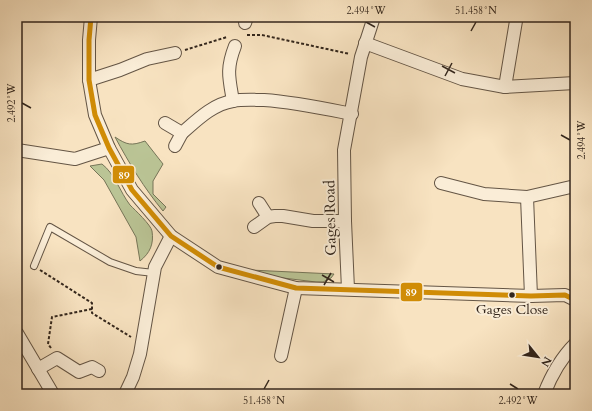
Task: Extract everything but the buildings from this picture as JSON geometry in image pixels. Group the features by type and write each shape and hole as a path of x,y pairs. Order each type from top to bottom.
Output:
{"street":[{"path":"92,17 89,40 89,80 95,115 109,148 132,190 171,236 218,267 296,288 531,296 565,295 575,300"},
{"name":"Gages Road","path":"348,289 344,150 352,114 361,57 374,17"},
{"path":"505,87 516,17"},
{"path":"233,41 229,70 233,100"},
{"path":"365,43 462,78 505,87 575,83"},
{"path":"89,80 147,59 175,53"},
{"path":"175,146 182,133 205,113 233,100 287,102 352,114"},
{"path":"164,123 182,133"},
{"path":"17,150 75,159 109,148"},
{"path":"441,184 484,194 527,197 575,186"},
{"path":"527,197 531,296"},
{"path":"259,203 268,217"},
{"path":"254,227 268,217 283,216 313,222 345,221"},
{"path":"125,394 133,377 142,343 155,268 171,236"},
{"path":"281,356 296,288"},
{"path":"17,333 53,394"},
{"path":"544,394 565,354 575,344"},
{"path":"38,369 57,358 79,372 92,367 99,371"}],"lane":[{"path":"34,266 50,227 110,262 136,271 154,273"}],"path":[{"path":"242,35 262,35 361,57"},
{"path":"175,53 233,41"},
{"path":"34,266 92,303 92,313 142,343"},
{"path":"57,358 48,344 52,317 92,309"}],"green space":[{"path":"115,137 129,144 136,144 145,141 163,164 153,181 153,194 166,207 163,211 137,175"},
{"path":"102,164 114,178 126,200 151,228 152,244 146,255 140,261 136,237 104,180 90,166"},
{"path":"250,270 334,274 331,278 323,282 316,282 275,277"}],"transit line":[{"name":"89","path":"91,17 89,40 89,80 95,115 109,148 132,190 171,236 218,267 296,288 531,296 565,295 575,300"}],"place":[{"name":"Gages Close","path":"512,295"}]}
